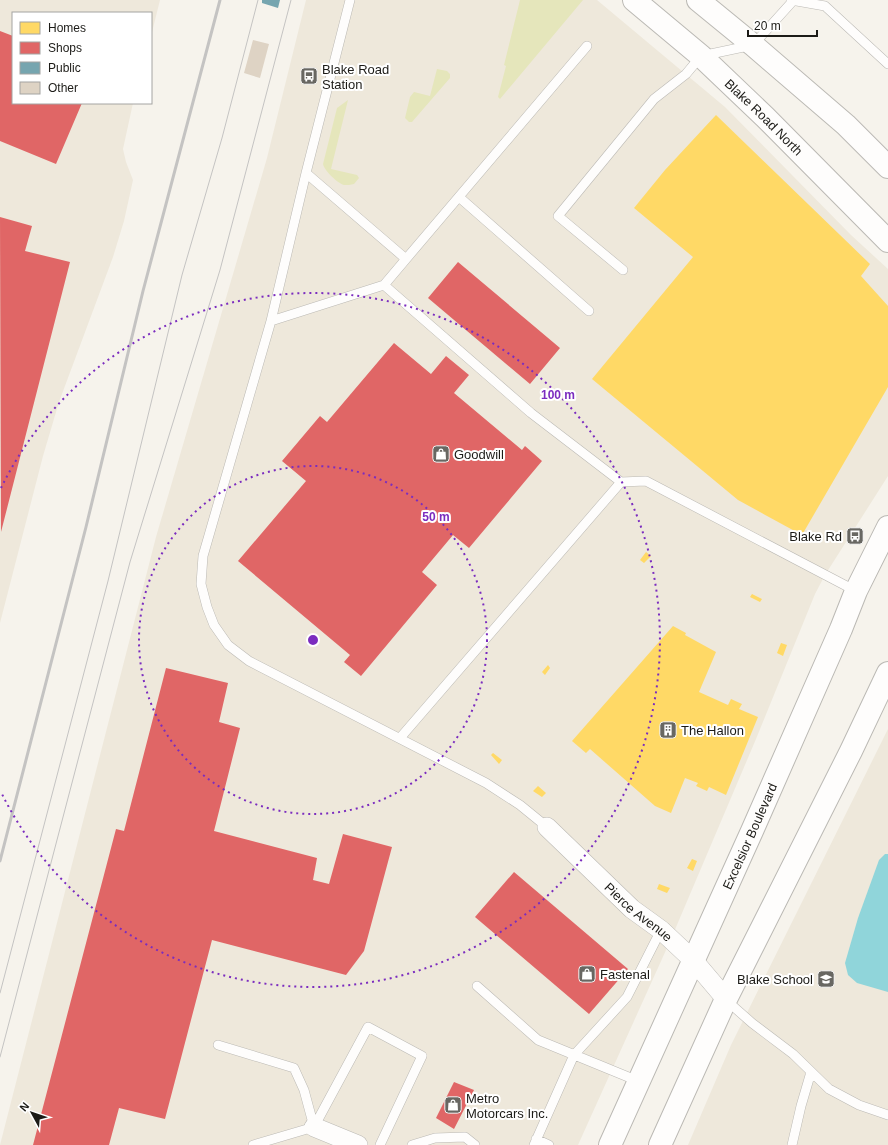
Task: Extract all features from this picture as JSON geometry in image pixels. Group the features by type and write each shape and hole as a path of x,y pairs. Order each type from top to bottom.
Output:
{"main road":[{"name":"Blake Road North","path":"634,0 701,56 765,117 888,241"},
{"path":"698,0 846,125 888,167"},
{"name":"Excelsior Boulevard","path":"610,1145 841,628 856,591 888,527"},
{"path":"660,1145 726,999 851,751 888,673"}],"street":[{"name":"Pierce Avenue","path":"548,827 632,909 661,930 693,960 726,999"},
{"path":"314,1127 358,1145"}],"lane":[{"path":"350,0 306,173 271,321 203,556 201,584 214,625 228,645 249,661 486,783 520,805 548,827"},
{"path":"623,270 558,216 654,99 686,74 701,56 753,45 793,1 825,6 888,64"},
{"path":"271,321 384,285 587,46"},
{"path":"306,173 406,259"},
{"path":"459,196 590,311"},
{"path":"384,285 531,413 621,482 646,481 856,591"},
{"path":"400,738 621,482"},
{"path":"549,1145 535,1142 574,1055 627,997 661,930"},
{"path":"477,986 538,1040 638,1081"},
{"path":"726,999 752,1023 793,1054 828,1089 859,1105 888,1115"},
{"path":"253,1145 314,1127 368,1027 422,1056 380,1145"},
{"path":"218,1045 294,1068 304,1090 314,1127"},
{"path":"792,1145 800,1106 811,1072"},
{"path":"412,1145 435,1138 465,1137 475,1145"}],"shaded area":[{"path":"0,0 160,0 152,32 152,12 12,12 12,104 133,104 123,149 133,180 124,221 113,257 59,402 43,456 0,623"},
{"path":"306,0 597,0 725,107 851,235 888,269 888,476 825,575 815,594 756,739 671,939 578,1145 0,1145 156,537 267,158"},
{"name":"Blake School","path":"888,729 888,1145 688,1145 731,1045"}],"green space":[{"path":"520,0 583,0 500,99 498,97 506,66 504,65"},
{"path":"437,69 447,71 450,74 450,78 412,122 409,122 405,118 410,97 414,92 430,96"},
{"path":"348,100 331,169 357,175 359,178 354,184 344,185 331,176 323,164 337,108"}],"water":[{"path":"885,854 888,854 888,992 857,983 848,975 845,963 858,918 879,860"}],"building: Homes":[{"path":"716,115 870,264 861,276 888,306 888,387 802,535 738,500 592,379 693,257 634,208 665,170"},
{"path":"646,552 651,556 644,563 640,560"},
{"path":"752,594 762,599 760,602 750,597"},
{"name":"The Hallon","path":"673,626 686,633 685,635 716,652 699,692 728,705 731,699 742,704 739,709 758,717 726,795 709,787 707,791 696,786 698,783 685,778 671,813 655,806 590,749 586,753 572,741"},
{"path":"781,643 787,645 783,656 777,653"},
{"path":"548,665 550,668 545,675 542,672"},
{"path":"493,753 502,760 499,764 491,755"},
{"path":"538,786 546,793 542,797 533,791"},
{"path":"692,859 697,861 693,871 687,868"},
{"path":"659,884 670,888 667,893 657,889"}],"building: Shops":[{"path":"0,31 12,36 12,104 82,104 56,164 0,141"},
{"path":"0,217 32,226 25,251 70,262 1,532"},
{"path":"458,262 560,348 530,384 428,298"},
{"path":"394,343 431,374 446,356 469,375 454,393 522,450 525,446 542,461 469,548 453,535 422,572 437,585 361,676 344,662 350,655 238,561 306,481 282,461 320,416 327,422"},
{"path":"166,668 228,683 219,722 240,728 214,831 317,858 313,880 329,884 343,834 392,847 364,951 346,975 212,940 165,1119 119,1108 109,1145 33,1145 116,829 124,831"},
{"path":"514,872 628,969 589,1014 475,917"},
{"path":"454,1082 474,1090 454,1129 436,1118"}],"building: Public":[{"path":"262,0 280,0 278,8 262,3"}],"building: Other":[{"path":"253,40 269,44 260,78 244,73"}],"tram line":[{"path":"0,993 108,581 182,275 222,138 258,0"},
{"path":"0,1057 130,562 220,270 291,0"}],"railway":[{"path":"0,861 86,527 143,291 220,0"}],"place":[{"name":"Blake Road Station","path":"309,76"},
{"name":"Goodwill","path":"441,454"},
{"name":"Blake Rd","path":"855,536"},
{"name":"The Hallon","path":"668,730"},
{"name":"Fastenal","path":"587,974"},
{"name":"Blake School","path":"826,979"},
{"name":"Metro Motorcars Inc.","path":"453,1105"}]}
